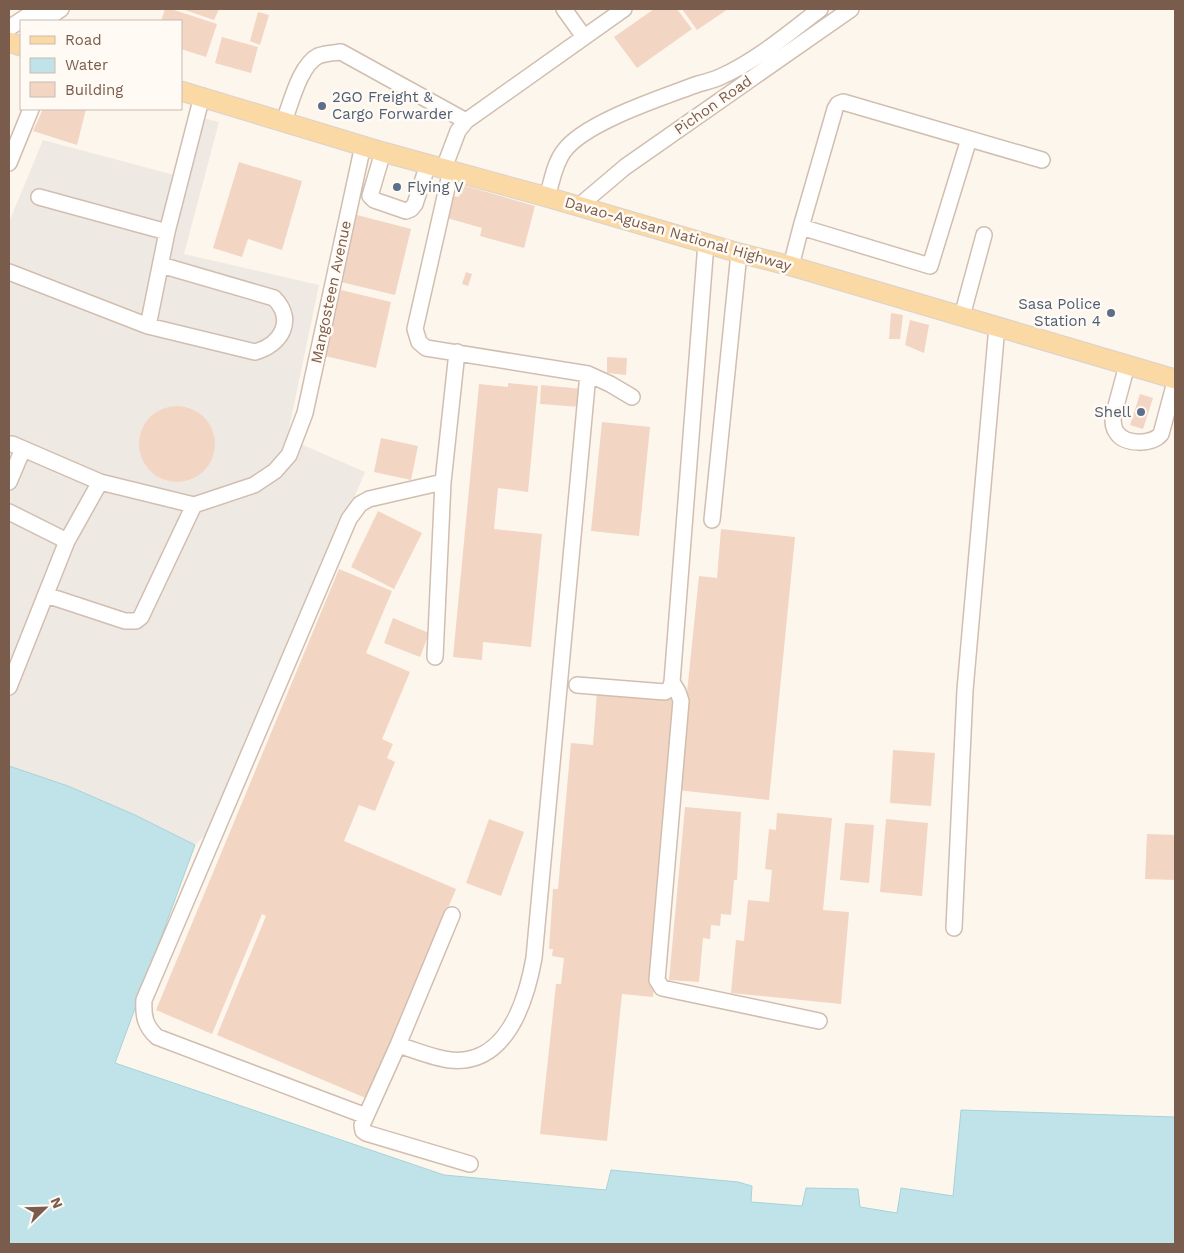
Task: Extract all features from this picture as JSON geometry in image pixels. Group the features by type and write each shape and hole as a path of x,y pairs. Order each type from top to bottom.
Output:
{"main road":[{"name":"Davao-Agusan National Highway","path":"182,90 383,152 791,266 1175,380"}],"street":[{"path":"29,20 38,9"},
{"path":"44,20 61,9"},
{"path":"564,9 584,37"},
{"path":"383,152 370,196 374,200 406,210 411,209 441,168 458,131 466,122 624,9"},
{"path":"547,197 558,162 564,151 576,137 602,122 720,77 770,46 820,9"},
{"name":"Pichon Road","path":"579,206 625,167 850,9"},
{"path":"284,121 306,66 317,57 328,53 341,52 466,122"},
{"path":"148,326 167,232 202,96"},
{"path":"791,266 835,108 838,104 843,102 1042,160"},
{"path":"10,158 31,110"},
{"path":"801,227 930,266 969,139"},
{"name":"Mangosteen Avenue","path":"194,505 254,485 265,479 289,455 305,413 363,146"},
{"path":"441,168 415,329 419,342 426,348 588,374 605,381 632,397"},
{"path":"39,197 167,232"},
{"path":"962,316 984,235"},
{"path":"577,685 666,692 672,682 706,243"},
{"path":"712,520 739,253"},
{"path":"9,272 148,326 255,352 273,344 280,336 285,324 285,315 281,305 274,298 161,265"},
{"path":"954,928 965,690 997,326"},
{"path":"435,657 443,482 457,352"},
{"path":"1127,365 1113,417 1113,426 1117,434 1123,438 1141,442 1150,442 1157,439 1161,434 1175,380"},
{"path":"398,1045 450,1060 470,1059 485,1054 501,1042 524,999 535,948 588,374"},
{"path":"9,482 18,446 100,482 194,505 141,617 136,621 125,621 46,594"},
{"path":"9,687 67,541 100,482"},
{"path":"366,1116 157,1037 148,1029 146,1024 143,1014 144,1000 349,519 360,504 369,500 443,482"},
{"path":"9,512 67,541"},
{"path":"672,682 681,701 657,980 662,988 819,1021"},
{"path":"452,915 398,1045 362,1125 363,1131 366,1133 470,1164"}],"shaded area":[{"path":"194,116 219,122 184,254 319,285 287,438 365,472 217,824 195,845 135,815 68,786 9,766 9,222 43,140 178,176"}],"water":[{"path":"9,766 68,786 135,815 195,845 115,1063 444,1175 606,1190 611,1170 738,1182 752,1186 751,1202 802,1206 806,1188 858,1189 860,1207 897,1213 901,1188 953,1196 961,1110 1175,1117 1175,1244 9,1244"}],"building":[{"path":"165,9 171,9 217,24 206,57 182,49 182,20 161,20"},
{"path":"182,9 219,9 214,20"},
{"path":"654,9 677,9 692,29 637,68 614,37"},
{"path":"682,9 728,9 697,30"},
{"path":"258,12 269,15 260,45 250,41"},
{"path":"222,37 258,47 251,73 215,63"},
{"path":"43,110 86,110 77,145 33,131"},
{"path":"239,162 302,181 282,250 248,239 242,257 213,248"},
{"path":"462,185 535,206 524,248 480,236 482,228 447,218 453,196 459,197"},
{"path":"357,215 411,229 395,295 341,282"},
{"path":"466,272 472,274 468,286 462,284"},
{"path":"341,290 391,302 376,368 325,356"},
{"path":"891,313 903,315 900,339 889,339"},
{"path":"910,320 929,325 924,353 905,345"},
{"path":"607,357 627,358 626,375 607,373"},
{"path":"508,383 538,386 528,492 498,488 494,529 542,534 531,647 483,642 482,660 453,657 479,384 508,387"},
{"path":"541,385 583,389 581,407 540,404"},
{"name":"Shell","path":"1140,394 1153,398 1143,429 1130,425"},
{"path":"177,406 192,409 204,417 212,429 215,444 212,459 204,471 192,479 177,482 162,479 150,471 142,459 139,444 142,429 150,417 162,409"},
{"path":"602,422 650,427 639,536 591,531"},
{"path":"381,438 418,446 411,480 374,472"},
{"path":"378,511 422,533 394,589 351,567"},
{"path":"721,529 795,537 769,800 677,790 699,576 717,578"},
{"path":"339,569 392,591 366,653 410,672 382,739 393,744 387,758 395,762 375,811 359,805 344,841 456,889 368,1099 217,1035 266,916 262,914 212,1034 156,1010"},
{"path":"393,618 429,633 420,657 384,643"},
{"path":"597,692 679,700 653,997 622,994 607,1141 540,1134 556,984 561,984 564,958 552,956 553,949 549,949 553,889 558,889 571,743 593,745"},
{"path":"893,750 935,753 931,806 890,803"},
{"path":"685,807 741,812 737,880 734,880 731,915 721,914 720,926 711,925 710,939 703,938 699,982 669,980"},
{"path":"777,813 832,818 823,910 849,912 841,1004 731,993 736,940 744,941 748,900 769,902 772,870 765,869 769,829 776,830"},
{"path":"489,819 524,832 501,896 466,883"},
{"path":"886,819 928,823 922,896 880,892"},
{"path":"845,823 874,825 869,883 840,880"},
{"path":"1147,834 1175,835 1175,880 1145,879"}],"place":[{"name":"2GO Freight & Cargo Forwarder","path":"322,106"},
{"name":"Flying V","path":"397,187"},
{"name":"Sasa Police Station 4","path":"1111,313"},
{"name":"Shell","path":"1141,412"}]}
